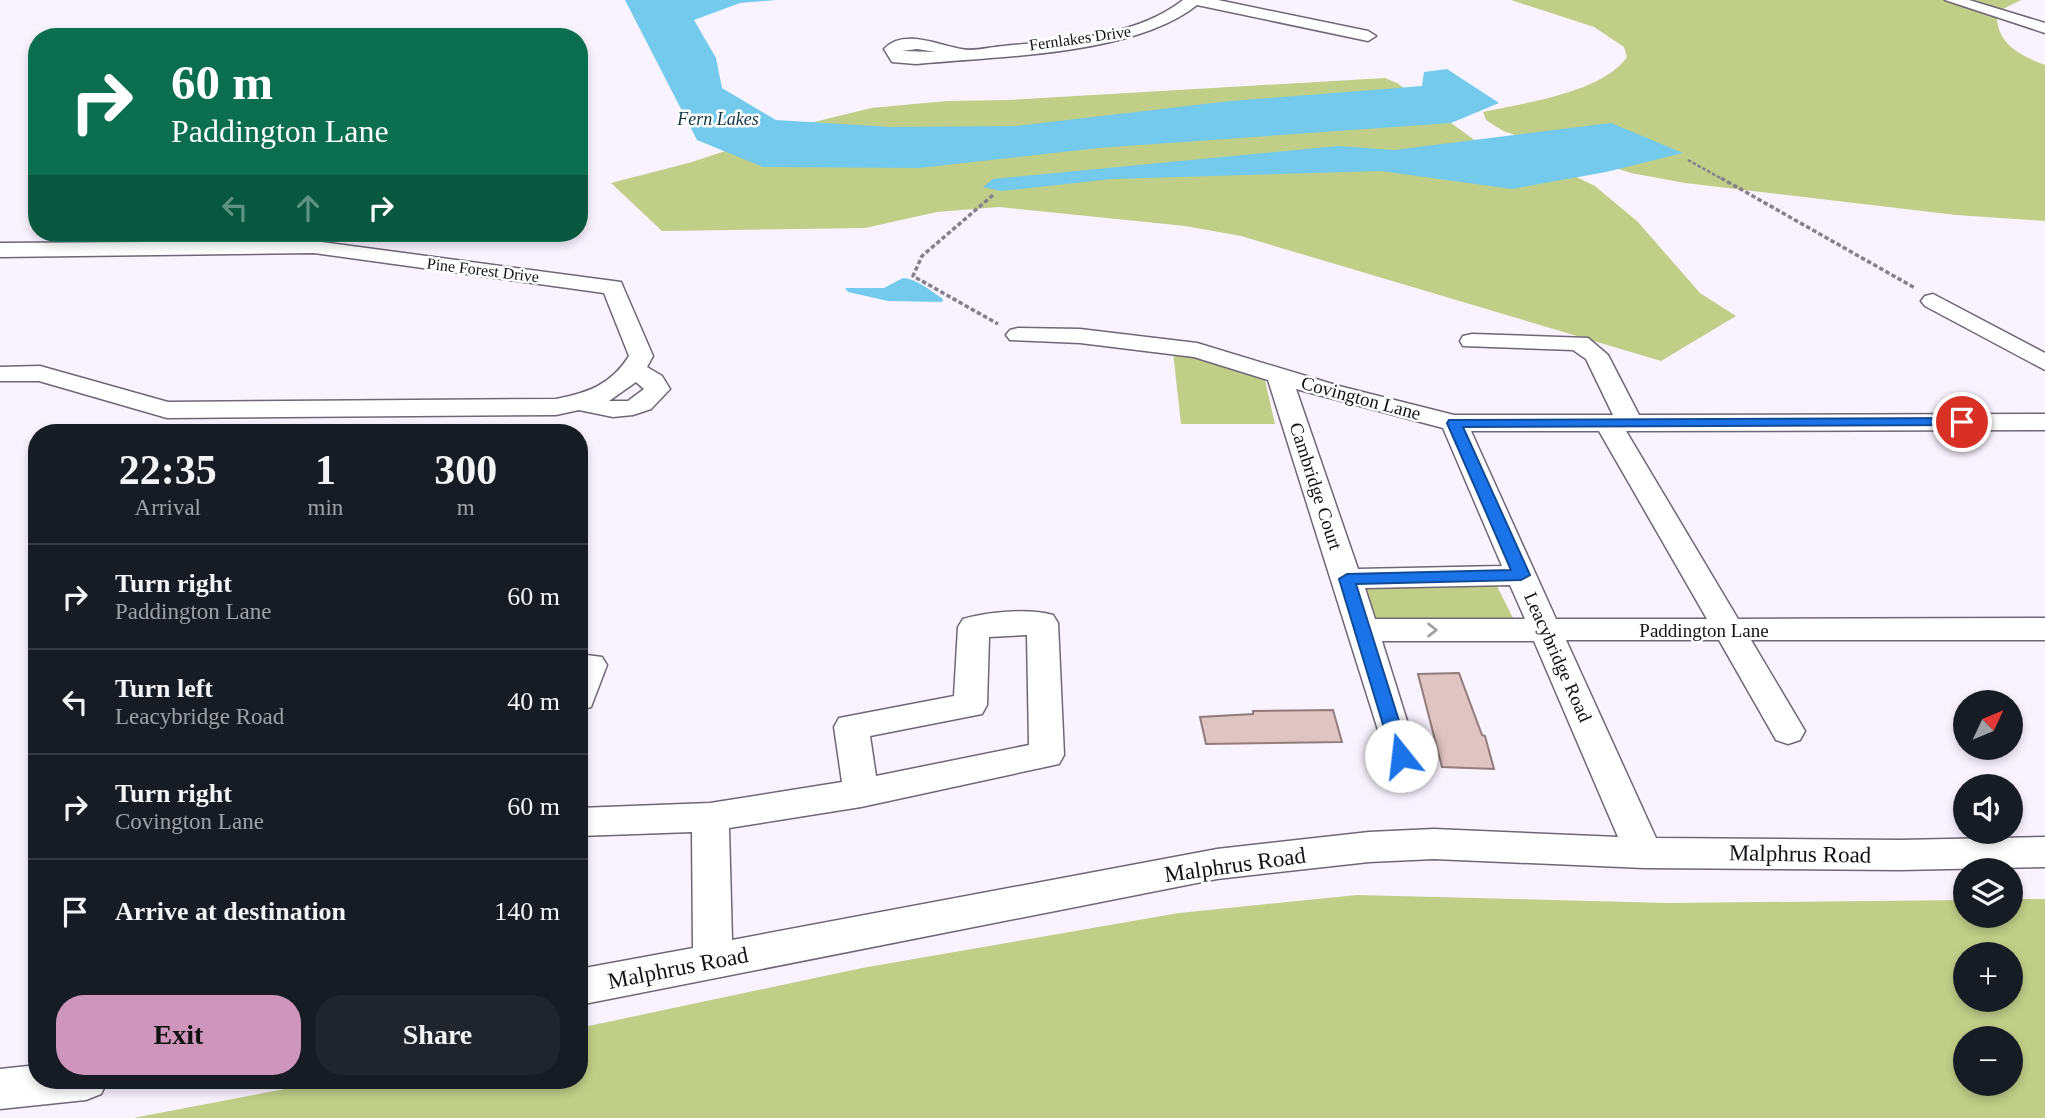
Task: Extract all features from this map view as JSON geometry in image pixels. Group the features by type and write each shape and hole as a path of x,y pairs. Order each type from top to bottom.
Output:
{"street":[{"path":"1195,0 1368,36"},
{"name":"Fernlakes Drive","path":"958,54 1128,33 1183,10 1195,0"},
{"path":"1953,0 2045,29"},
{"name":"Pine Forest Drive","path":"0,250 314,247 613,286 641,356 634,370 653,381 657,389 652,398 638,406 616,410 578,402 556,407 376,421"},
{"path":"1933,301 2045,363"},
{"name":"Covington Lane","path":"1018,335 1080,336 1197,351 1454,423 2045,422"},
{"path":"1472,341 1579,343 1596,355 1619,423 1788,731"},
{"path":"0,374 40,373 167,410 376,421"},
{"name":"Cambridge Court","path":"1279,376 1347,579 1401,756"},
{"name":"Leacybridge Road","path":"1454,423 1644,852"},
{"path":"1347,579 1521,575"},
{"path":"588,822 710,817 860,793 1047,755 1042,623 974,627 970,705 850,727 860,793"},
{"name":"Paddington Lane","path":"1363,630 2045,629"},
{"path":"710,817 713,962"},
{"name":"Malphrus Road","path":"588,985 1217,864 1369,847 1434,844 1644,852 1900,855 2045,852"},
{"path":"0,1089 28,1086"}],"path":[{"path":"1688,160 1907,282 1933,301"},
{"path":"993,195 922,256 913,276 951,300 1018,335"}],"green space":[{"path":"1511,0 2021,0 1997,12 1997,23 2004,40 2010,46 2045,65 2045,221 1956,215 1685,183 1631,173 1503,131 1486,120 1483,112 1581,88 1600,80 1627,57 1624,47 1594,27"},
{"path":"1385,78 1397,83 1477,142 1556,167 1595,186 1638,222 1700,293 1736,316 1661,361 1241,236 1185,226 999,207 937,212 865,228 662,231 611,183 692,162 806,124 871,108 947,101 1009,100"},
{"path":"1173,352 1248,366 1265,380 1275,424 1181,424"},
{"path":"1495,582 1516,624 1372,626 1359,584"},
{"path":"1357,895 1668,903 1953,900 1953,928 2023,928 2023,899 2045,899 2045,1118 133,1118 285,1089 588,1089 588,1026 862,968 1179,913"}],"water":[{"name":"Fern Lakes","path":"625,0 776,0 740,3 694,20 716,58 722,88 776,120 891,127 1016,126 1230,101 1422,86 1424,72 1447,69 1499,103 1451,123 1098,148 919,168 763,167 697,140"},
{"path":"1611,123 1683,153 1606,172 1512,189 1381,171 1112,179 1001,191 983,187 993,179 1338,146 1394,150"},
{"path":"903,278 924,286 943,299 942,302 888,301 848,292 845,288 884,288"}],"building":[{"path":"1459,673 1482,735 1485,736 1494,769 1442,767 1418,674"},
{"path":"1333,710 1342,742 1206,744 1200,717 1253,714 1253,711"}],"route":[{"path":"1401,756 1347,579 1521,575 1454,423 1962,422"}]}
